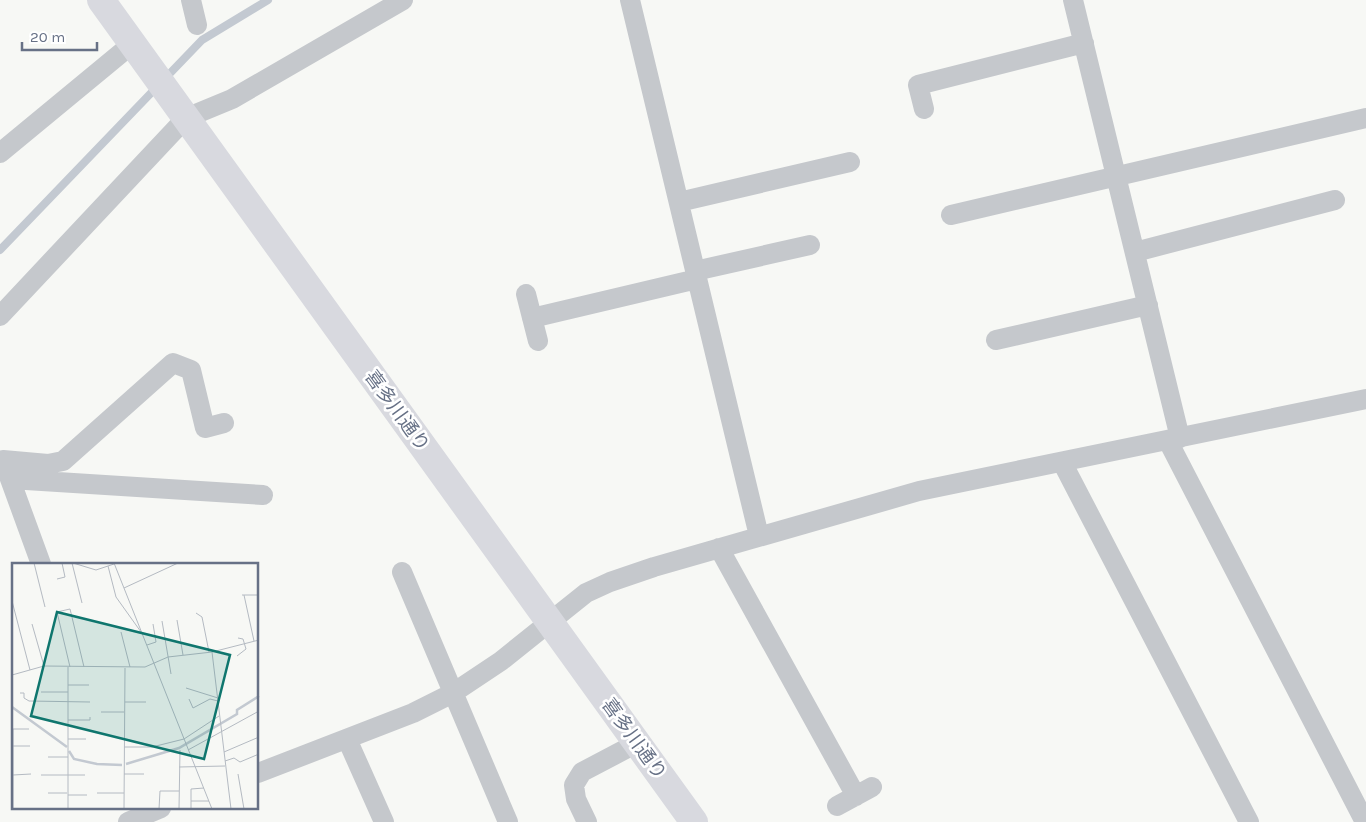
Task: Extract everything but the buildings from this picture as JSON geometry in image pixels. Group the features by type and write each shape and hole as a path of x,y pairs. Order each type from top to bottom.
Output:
{"street":[{"name":"喜多川通り","path":"101,0 694,822"},
{"path":"191,0 197,25"},
{"path":"0,316 186,118 232,99 403,0"},
{"path":"630,0 759,536"},
{"path":"1073,0 1148,305 1174,439 1365,822"},
{"path":"924,109 918,85 1084,43"},
{"path":"0,152 132,44"},
{"path":"951,215 1366,118"},
{"path":"679,202 850,162"},
{"path":"1135,252 1335,200"},
{"path":"532,318 810,244"},
{"path":"526,294 538,341"},
{"path":"996,340 1148,305"},
{"path":"1,456 48,464 63,461 173,363 191,370 205,428 224,424"},
{"path":"259,773 413,713 454,693 501,661 586,593 610,582 759,536 919,491 1174,439 1364,404"},
{"path":"1,456 42,563"},
{"path":"1062,462 1249,822"},
{"path":"10,479 263,495"},
{"path":"719,548 864,792 837,806"},
{"path":"402,572 508,822"},
{"path":"347,739 384,822"},
{"path":"587,822 576,799 574,785 582,772 637,743"},
{"path":"132,816 154,810"},
{"path":"162,810 168,822"}],"waterway":[{"path":"0,250 202,40 268,0"}]}
